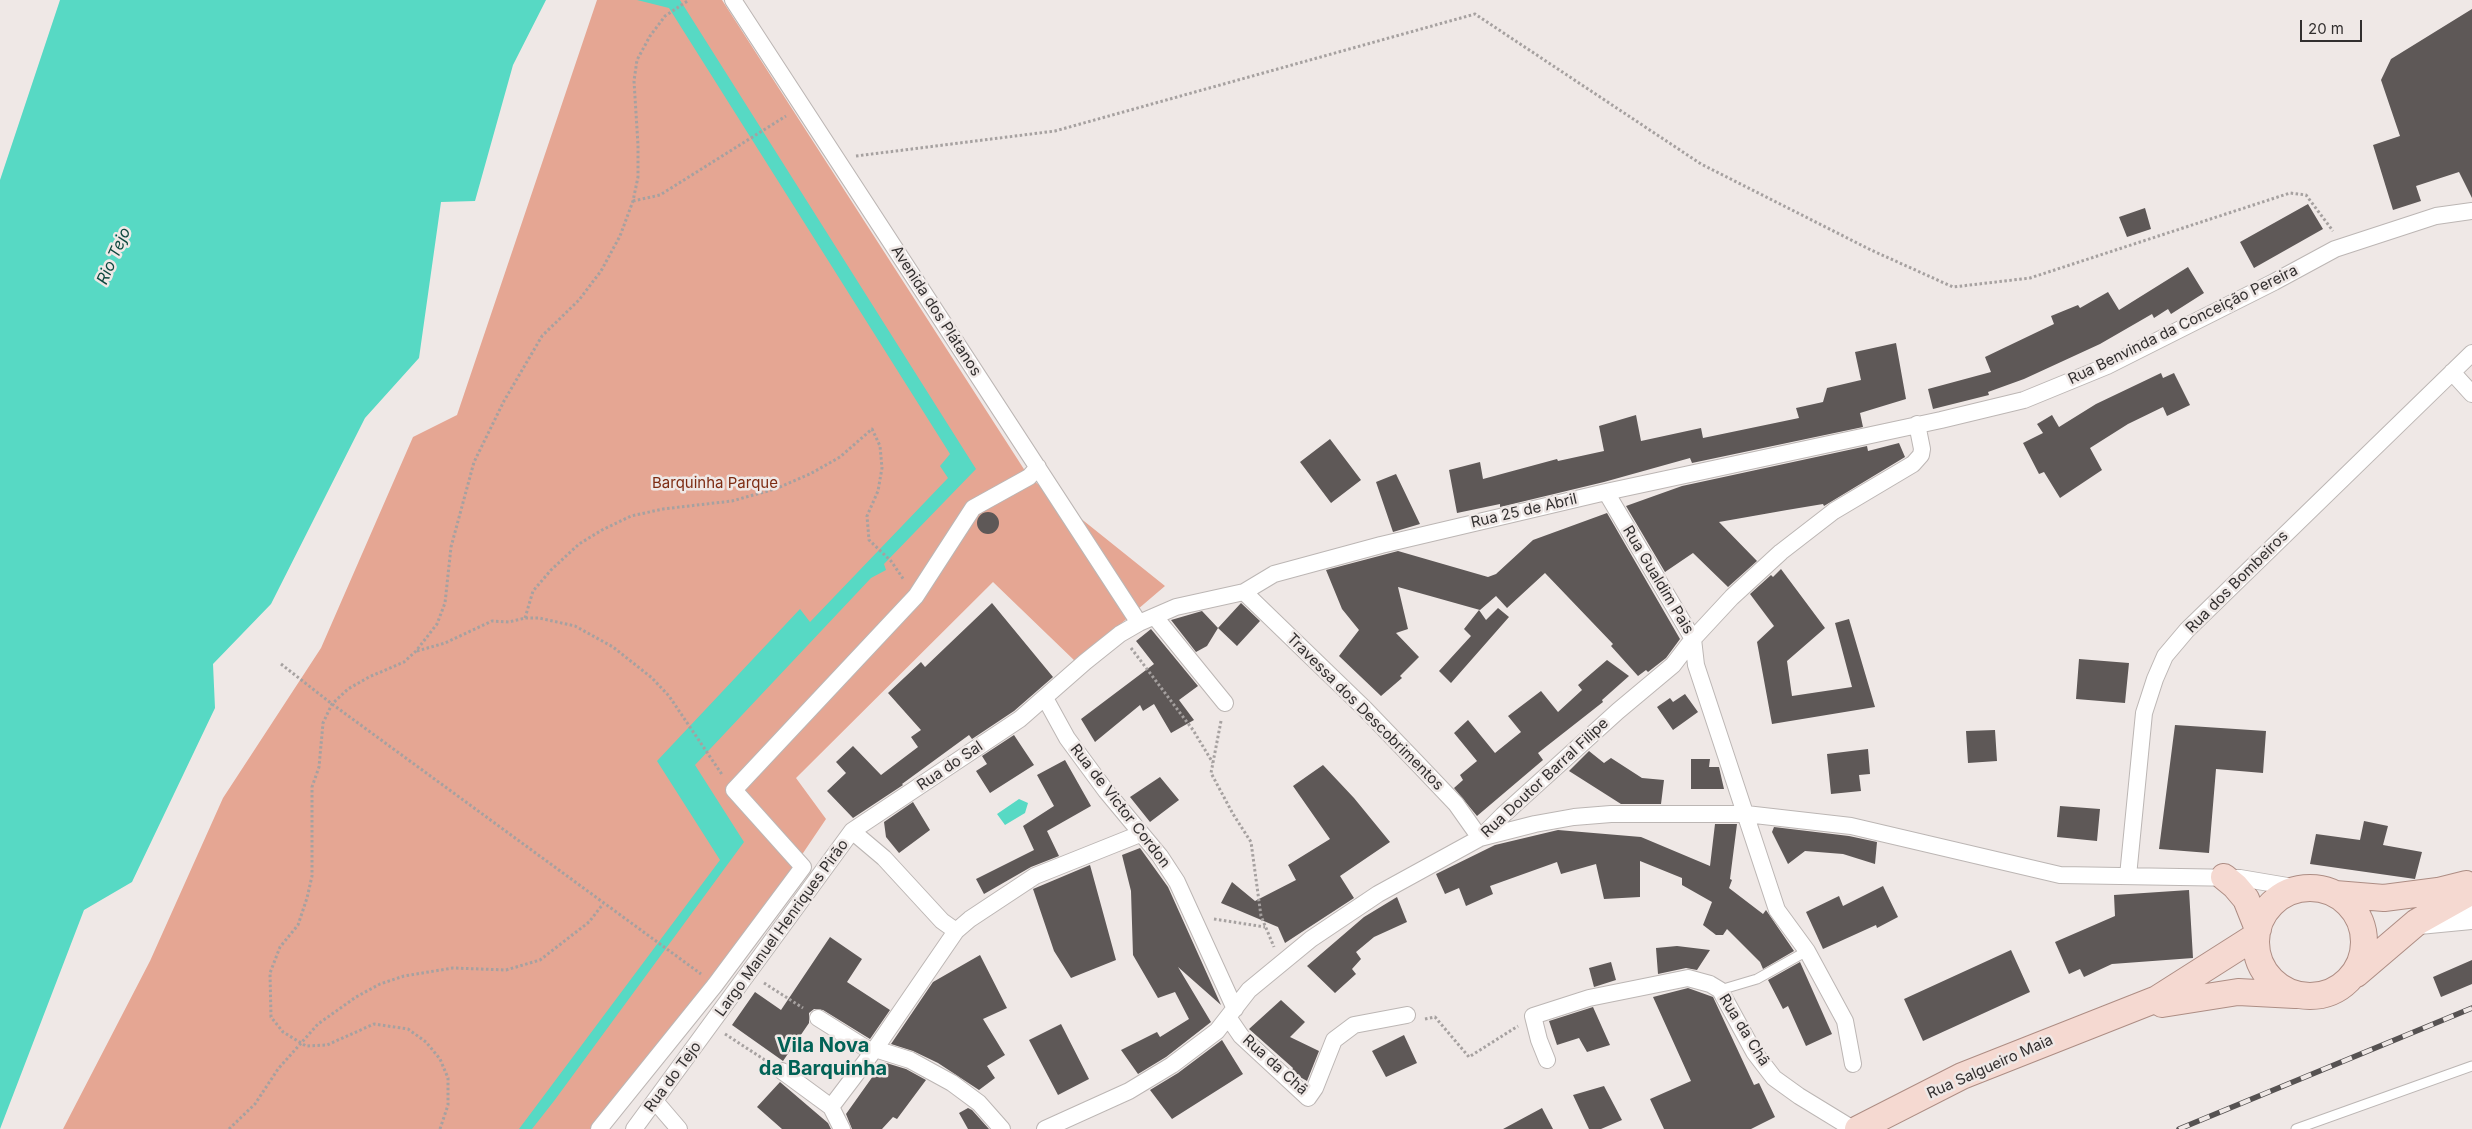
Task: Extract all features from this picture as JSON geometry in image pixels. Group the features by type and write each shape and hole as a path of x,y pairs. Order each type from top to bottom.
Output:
{"main road":[{"path":"2224,877 2246,899 2257,933"},
{"path":"2472,883 2438,891 2384,898 2335,894 2316,888 2287,894 2272,904 2261,918 2257,933 2256,949 2264,969 2275,983 2300,996 2322,995 2334,991 2348,982 2417,922 2472,891"},
{"path":"2335,894 2352,908 2364,935 2362,958 2348,982"},
{"name":"Rua Salgueiro Maia","path":"1858,1129 1962,1076 2049,1040 2125,1012 2181,986 2257,933"},
{"name":"Rua Salgueiro Maia","path":"2125,1012 2175,1000 2238,992 2300,996"}],"street":[{"name":"Avenida dos Plátanos","path":"732,0 1139,623"},
{"name":"Rua Benvinda da Conceição Pereira","path":"1917,424 2024,400 2097,370 2343,246 2436,216 2472,211"},
{"name":"Rua dos Bombeiros","path":"2128,876 2144,713 2165,656 2194,624 2472,352"},
{"path":"2452,372 2472,394"},
{"path":"1693,639 1732,597 1781,552 1834,511 1917,460 1922,449 1917,424"},
{"name":"Rua 25 de Abril","path":"1120,634 1139,623 1176,607 1244,592 1274,574 1381,545 1606,492 1917,424"},
{"path":"599,1129 715,985 803,867 734,790 916,596 973,508 1028,477 1038,468"},
{"name":"Rua Gualdim Pais","path":"1606,492 1693,639 1696,665 1777,910 1807,951 1845,1021 1854,1064"},
{"name":"Travessa dos Descobrimentos","path":"1244,592 1365,709 1417,763 1456,804 1480,838"},
{"path":"1155,617 1225,703"},
{"name":"Rua do Sal","path":"852,831 956,763 1045,698 1120,634"},
{"name":"Rua Doutor Barral Filipe","path":"1045,1129 1128,1091 1172,1065 1217,1032 1249,990 1311,939 1378,894 1480,838 1618,711 1674,665 1693,639"},
{"name":"Rua de Victor Cordon","path":"1045,698 1067,738 1140,834 1160,856 1177,882 1232,1013"},
{"path":"1480,838 1574,817 1611,814 1746,814 1851,826 2060,875 2224,877 2305,889"},
{"path":"852,831 884,858 942,921 956,931"},
{"name":"Largo Manuel Henriques Pirão","path":"712,1025 852,831"},
{"path":"831,1107 874,1050 956,931 988,906 1035,876 1140,834"},
{"path":"2417,922 2472,917"},
{"name":"Rua da Chã","path":"1533,1016 1589,998 1688,978 1710,984 1720,990 1754,1052 1774,1078 1799,1096 1853,1129"},
{"name":"Rua da Chã","path":"1232,1013 1241,1036 1308,1098 1315,1088 1334,1040 1354,1025 1407,1014"},
{"path":"1533,1016 1539,1040 1548,1060"},
{"path":"818,1018 874,1050 910,1060 952,1082 979,1103 1002,1129"},
{"name":"Rua do Tejo","path":"634,1129 712,1025"},
{"path":"782,1071 831,1107 842,1129"},
{"path":"656,1101 679,1129"}],"lane":[{"path":"1720,990 1756,979 1807,951"},
{"path":"2296,1129 2472,1066"}],"path":[{"path":"440,1129 448,1105 448,1078 440,1059 426,1042 408,1029 374,1024 327,1045 300,1044 283,1032 271,1017 270,973 280,947 298,925 307,898 313,855 312,787 320,766 323,723 332,704 348,689 369,676 404,662 416,651 437,624 445,603 451,547 474,462 504,401 542,336 579,300 601,271 620,236 633,201 638,169 634,81 637,60 650,36 665,16 689,0"},
{"path":"836,159 1055,131 1475,14 1701,164 1871,250 1953,287 2030,278 2290,193 2306,195 2343,246"},
{"path":"633,201 660,195 802,106"},
{"path":"525,618 533,591 551,570 578,544 602,530 639,514 663,508 732,501 775,489 810,474 840,457 872,429 880,446 882,468 878,491 867,516 869,540 891,561"},
{"path":"416,651 445,643 492,621 509,622 525,618 559,621 575,626 613,647 657,684 669,696 709,759"},
{"path":"1120,634 1193,730 1213,763"},
{"path":"281,664 332,704 715,985"},
{"path":"1192,916 1266,927 1261,916 1252,842 1233,814 1211,773 1225,703"},
{"path":"229,1129 255,1104 278,1069 300,1044 318,1024 334,1011 380,984 404,976 453,968 506,970 540,960 589,922 603,904"},
{"path":"749,973 818,1018"},
{"path":"1407,1014 1411,1021 1435,1017 1469,1058 1533,1016"},
{"path":"712,1025 782,1071"}],"green space":[{"name":"Barquinha Parque","path":"597,0 722,0 1029,477 1165,586 1076,662 993,582 796,778 826,819 770,902 604,1129 63,1129 150,961 223,798 321,648 413,437 457,415"}],"water":[{"name":"Rio Tejo","path":"60,0 546,0 513,65 475,201 441,202 419,358 365,418 271,604 213,664 215,708 132,882 84,910 0,1129 0,180"},
{"path":"637,0 680,0 976,469 884,564 886,570 871,578 695,765 744,842 554,1101 532,1129 519,1129 720,860 657,761 800,609 810,622 948,478 940,466 950,454 669,8"},
{"path":"1019,799 1028,803 1025,813 1005,825 997,814"}],"building":[{"path":"2472,9 2472,198 2459,172 2416,186 2421,201 2393,210 2373,145 2400,136 2381,80 2391,59"},
{"path":"2308,204 2323,229 2254,268 2240,242"},
{"path":"2145,208 2151,229 2127,237 2119,217"},
{"path":"2188,267 2204,293 2171,314 2168,309 2154,318 2152,314 2100,344 2024,379 1988,392 1989,395 1933,409 1928,389 1991,372 1985,357 2054,324 2051,316 2078,305 2080,308 2108,292 2119,310"},
{"path":"1896,343 1906,399 1860,413 1863,427 1692,463 1690,458 1604,482 1500,507 1500,504 1457,513 1449,470 1480,462 1483,479 1557,459 1558,461 1604,451 1599,426 1636,415 1641,441 1701,428 1703,438 1799,418 1796,408 1823,402 1827,388 1861,380 1855,352"},
{"path":"2161,373 2163,378 2174,373 2190,405 2167,416 2163,407 2128,424 2090,448 2102,470 2060,498 2044,472 2039,474 2023,443 2043,433 2037,424 2052,415 2059,427 2096,404"},
{"path":"1330,439 1361,480 1331,503 1300,462"},
{"path":"1899,443 1905,457 1824,506 1823,504 1719,522 1757,561 1728,587 1693,553 1665,572 1626,506 1682,486 1867,446 1868,451"},
{"path":"1396,474 1420,524 1393,532 1376,482"},
{"path":"988,512 996,515 999,523 996,531 988,534 980,531 977,523 980,515"},
{"path":"1607,513 1680,639 1666,658 1648,672 1646,670 1638,676 1611,646 1613,644 1545,573 1507,608 1496,596 1480,610 1398,587 1408,629 1396,633 1419,657 1400,676 1402,678 1381,696 1339,656 1359,630 1342,609 1326,570 1398,551 1488,577 1496,574 1533,540"},
{"path":"1781,569 1825,628 1787,661 1792,696 1852,687 1835,623 1849,619 1875,707 1772,724 1757,642 1774,626 1750,594 1771,575 1773,577"},
{"path":"992,603 1053,677 1014,711 972,739 969,735 903,785 853,818 827,791 846,773 836,762 853,746 881,775 918,747 911,737 921,730 888,693 921,662 925,667"},
{"path":"1241,603 1260,621 1237,646 1218,628"},
{"path":"1498,608 1509,617 1451,683 1439,671 1471,636 1464,629 1479,610 1486,620"},
{"path":"1202,611 1218,628 1207,646 1196,652 1171,620"},
{"path":"1151,629 1198,686 1179,700 1194,720 1171,733 1154,704 1143,711 1140,705 1095,742 1081,719 1154,664 1136,641"},
{"path":"2079,659 2129,663 2125,703 2076,699"},
{"path":"1607,660 1629,676 1602,700 1603,702 1538,753 1543,760 1477,816 1454,788 1463,780 1460,775 1477,761 1454,733 1468,720 1495,753 1521,732 1508,716 1541,691 1558,712 1582,690 1578,685"},
{"path":"1685,694 1698,712 1673,730 1657,707 1670,698 1673,702"},
{"path":"2175,725 2266,731 2263,773 2216,769 2209,853 2159,849"},
{"path":"1995,730 1997,761 1968,763 1966,731"},
{"path":"1014,735 1034,765 990,793 976,771 987,764 982,756"},
{"path":"1868,749 1870,774 1859,775 1861,791 1831,794 1827,754"},
{"path":"1589,751 1604,763 1611,758 1642,778 1664,780 1661,804 1621,804 1569,771"},
{"path":"1691,759 1710,759 1709,767 1719,767 1724,789 1691,789"},
{"path":"1065,760 1091,806 1047,831 1059,856 1031,867 984,894 976,879 1034,850 1023,826 1054,806 1037,775"},
{"path":"1323,765 1354,798 1390,842 1340,876 1354,898 1285,943 1278,927 1221,903 1232,882 1255,901 1296,880 1288,865 1330,839 1293,786"},
{"path":"1160,777 1179,800 1150,822 1130,797"},
{"path":"913,802 930,830 899,853 886,837 884,822"},
{"path":"2060,806 2100,809 2097,841 2057,837"},
{"path":"2364,821 2388,826 2383,845 2422,852 2415,879 2310,864 2316,834 2360,840"},
{"path":"1715,824 1737,824 1730,879 1732,880 1729,888 1763,914 1766,910 1794,951 1763,969 1760,962 1727,929 1723,935 1716,935 1703,925 1712,902 1682,885 1682,878 1640,861 1640,897 1604,899 1596,864 1561,874 1557,862 1490,886 1493,894 1466,906 1459,888 1445,894 1436,874 1495,845 1558,830 1641,837 1710,866"},
{"path":"1774,827 1849,836 1877,842 1875,864 1843,854 1805,851 1788,864 1772,832"},
{"path":"1140,848 1168,887 1221,1005 1178,967 1211,1022 1166,1057 1138,1074 1121,1050 1157,1032 1160,1037 1189,1019 1175,992 1158,998 1133,955 1131,891 1122,855"},
{"path":"1090,865 1116,960 1071,978 1054,951 1033,889"},
{"path":"1883,886 1898,917 1877,928 1876,925 1823,949 1806,912 1839,896 1843,906"},
{"path":"2189,890 2193,958 2112,964 2084,977 2080,969 2069,974 2055,942 2115,916 2114,895"},
{"path":"1397,897 1407,922 1374,937 1356,952 1361,959 1352,969 1356,974 1335,993 1307,966 1364,917"},
{"path":"830,937 862,959 847,982 890,1010 870,1039 823,1010 814,1009 809,1013 809,1023 783,1061 732,1025 755,992 781,1010"},
{"path":"1677,946 1710,950 1697,970 1686,968 1658,974 1656,948"},
{"path":"2011,950 2030,992 1923,1041 1904,999"},
{"path":"980,955 1007,1008 983,1019 1005,1055 987,1066 995,1078 979,1090 938,1063 913,1051 891,1044 933,982"},
{"path":"2472,960 2472,984 2441,997 2433,977"},
{"path":"1611,962 1616,980 1594,987 1589,968"},
{"path":"1800,962 1832,1034 1806,1046 1788,1006 1783,1009 1768,980"},
{"path":"1688,988 1713,997 1754,1085 1759,1083 1775,1117 1751,1129 1664,1129 1650,1099 1691,1081 1653,997"},
{"path":"1281,1000 1305,1022 1290,1037 1319,1051 1307,1081 1292,1070 1293,1068 1249,1029"},
{"path":"1593,1007 1610,1045 1587,1052 1579,1038 1557,1045 1549,1021"},
{"path":"1061,1024 1089,1079 1058,1095 1029,1040"},
{"path":"1404,1035 1417,1063 1386,1077 1372,1051"},
{"path":"1222,1040 1243,1074 1172,1119 1150,1090 1178,1073"},
{"path":"883,1062 906,1069 926,1080 897,1119 893,1117 882,1129 852,1129 846,1114"},
{"path":"780,1082 828,1123 831,1129 782,1129 757,1107"},
{"path":"1604,1086 1622,1120 1601,1129 1589,1129 1573,1095"},
{"path":"968,1108 989,1129 968,1129 959,1113"},
{"path":"1542,1108 1553,1129 1503,1129"}],"railway":[{"path":"2179,1129 2472,1008"}],"district":[{"name":"Vila Nova da Barquinha","path":"823,1058"}]}
